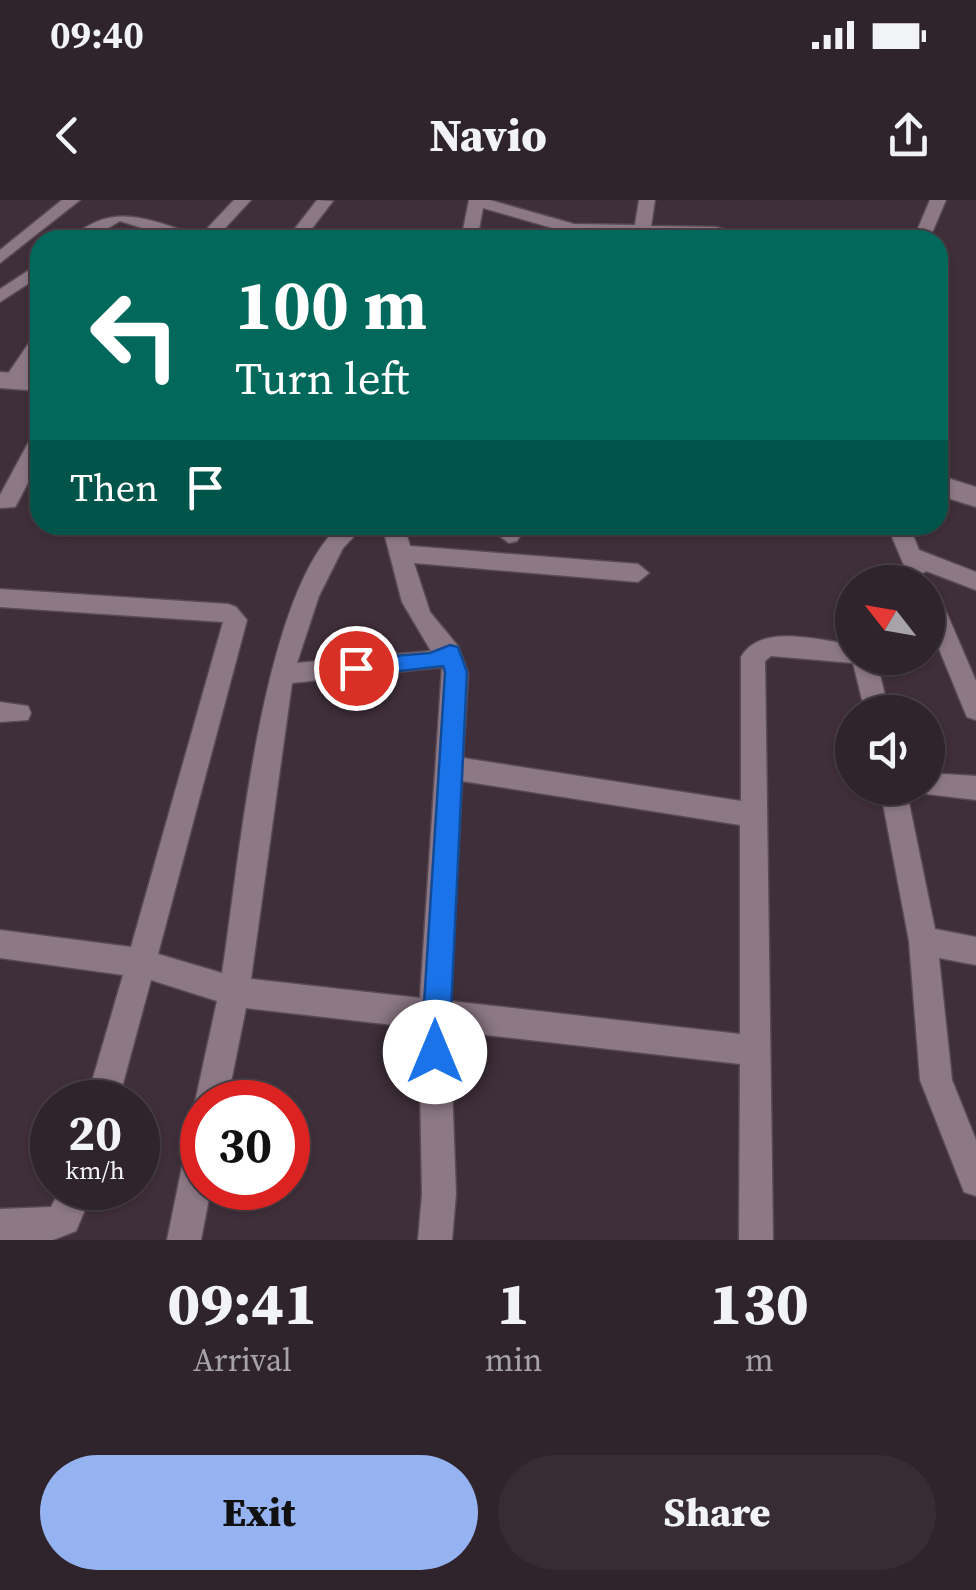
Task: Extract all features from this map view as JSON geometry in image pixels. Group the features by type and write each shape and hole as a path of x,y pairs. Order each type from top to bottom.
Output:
{"street":[{"path":"35,230 72,200"},
{"path":"93,230 129,206 130,200"},
{"path":"215,230 244,200"},
{"path":"471,230 476,200 573,230"},
{"path":"642,230 646,200"},
{"path":"925,230 938,200"},
{"path":"302,230 325,201"},
{"path":"113,216 162,230"},
{"path":"0,258 30,234"},
{"path":"0,296 30,275"},
{"path":"7,381 30,353"},
{"path":"7,502 30,458"},
{"path":"948,488 976,498"},
{"path":"216,1080 234,992 281,674 334,543 343,535"},
{"path":"396,535 417,610 432,638 450,654 456,672 434,1016 439,1194 435,1240"},
{"path":"902,535 915,565"},
{"path":"401,554 638,573"},
{"path":"911,556 976,581"},
{"path":"0,598 228,614 235,620 108,1080"},
{"path":"945,627 967,669 976,710"},
{"path":"756,1240 754,657 766,646 835,652"},
{"path":"281,674 432,661 450,654"},
{"path":"452,768 755,815"},
{"path":"945,786 976,788"},
{"path":"896,805 923,941 936,1080 976,1180"},
{"path":"923,941 976,950"},
{"path":"0,944 142,963 234,992 757,1051"},
{"path":"0,1226 51,1224 64,1219 68,1210"},
{"path":"184,1240 190,1210"}],"route":[{"path":"356,668 432,661 450,654 456,672 435,1052"}]}
